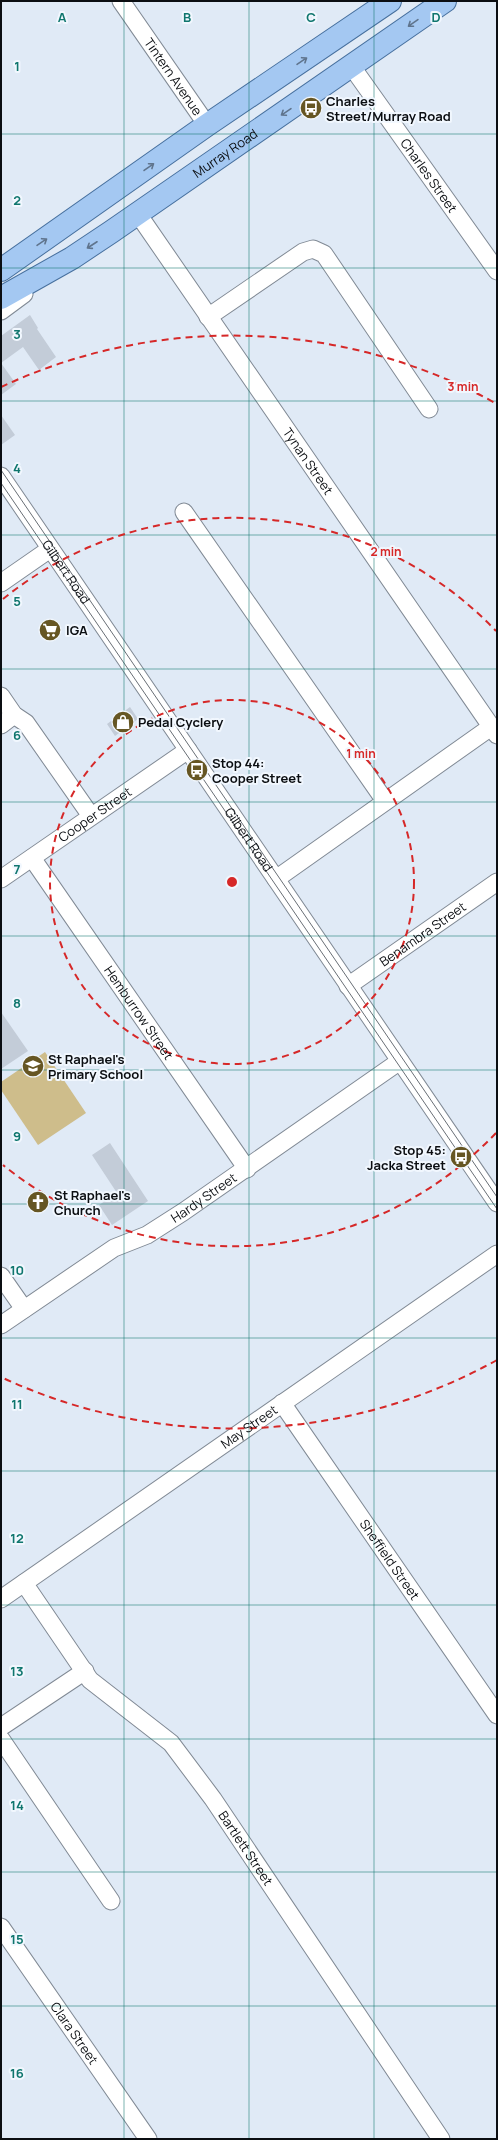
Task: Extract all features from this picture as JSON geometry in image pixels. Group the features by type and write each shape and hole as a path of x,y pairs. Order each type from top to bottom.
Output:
{"main road":[{"path":"1,270 207,125 390,1"},
{"name":"Murray Road","path":"1,298 72,258 138,214 352,67 445,1"},
{"name":"Charles Street","path":"334,39 352,67"},
{"name":"Tintern Avenue","path":"207,125 226,153"},
{"name":"Tynan Street","path":"120,187 138,214"}],"street":[{"name":"Tintern Avenue","path":"121,1 207,125"},
{"name":"Charles Street","path":"352,67 497,271"},
{"name":"Tynan Street","path":"138,214 494,731"},
{"path":"208,317 303,252 313,249 324,254 429,409"},
{"path":"1,311 72,258"},
{"name":"Gilbert Road","path":"1,476 348,986 400,1061 492,1186 497,1203"},
{"path":"184,512 385,802"},
{"path":"1,583 50,549"},
{"path":"1,696 8,720 26,723 91,816"},
{"path":"276,879 385,802 494,731"},
{"name":"Cooper Street","path":"1,879 188,750"},
{"name":"Hemburrow Street","path":"32,858 246,1169"},
{"name":"Benambra Street","path":"348,986 497,882"},
{"name":"Hardy Street","path":"1,1325 114,1248 147,1235 184,1212 400,1061"},
{"name":"May Street","path":"1,1599 497,1254"},
{"path":"1,1276 24,1309"},
{"name":"Sheffield Street","path":"282,1403 497,1715"},
{"name":"Bartlett Street","path":"24,1583 90,1680 171,1743 213,1799 441,2139"},
{"path":"1,1727 85,1671"},
{"path":"1,1739 111,1901"},
{"name":"Clara Street","path":"1,1927 143,2137"}],"shaded area":[{"path":"45,1052 86,1113 38,1145 1,1090 1,1082"}],"building":[{"path":"30,315 38,328 37,329 56,357 39,370 23,347 1,363 1,336"},
{"path":"1,363 16,384 1,395"},
{"path":"1,415 15,435 1,445"},
{"name":"Pedal Cyclery","path":"130,707 138,719 115,736 107,724"},
{"path":"1,1012 28,1051 1,1069"},
{"path":"110,1143 148,1201 112,1225 99,1205 117,1193 92,1155"}],"tram line":[{"path":"1,470 497,1197"},
{"path":"1,483 497,1209"}],"place":[{"name":"Charles Street/Murray Road","path":"311,108"},
{"name":"IGA","path":"50,630"},
{"name":"Pedal Cyclery","path":"123,722"},
{"name":"Stop 44: Cooper Street","path":"197,770"},
{"name":"St Raphael's Primary School","path":"33,1066"},
{"name":"Stop 45: Jacka Street","path":"461,1157"},
{"name":"St Raphael's Church","path":"38,1202"}]}
